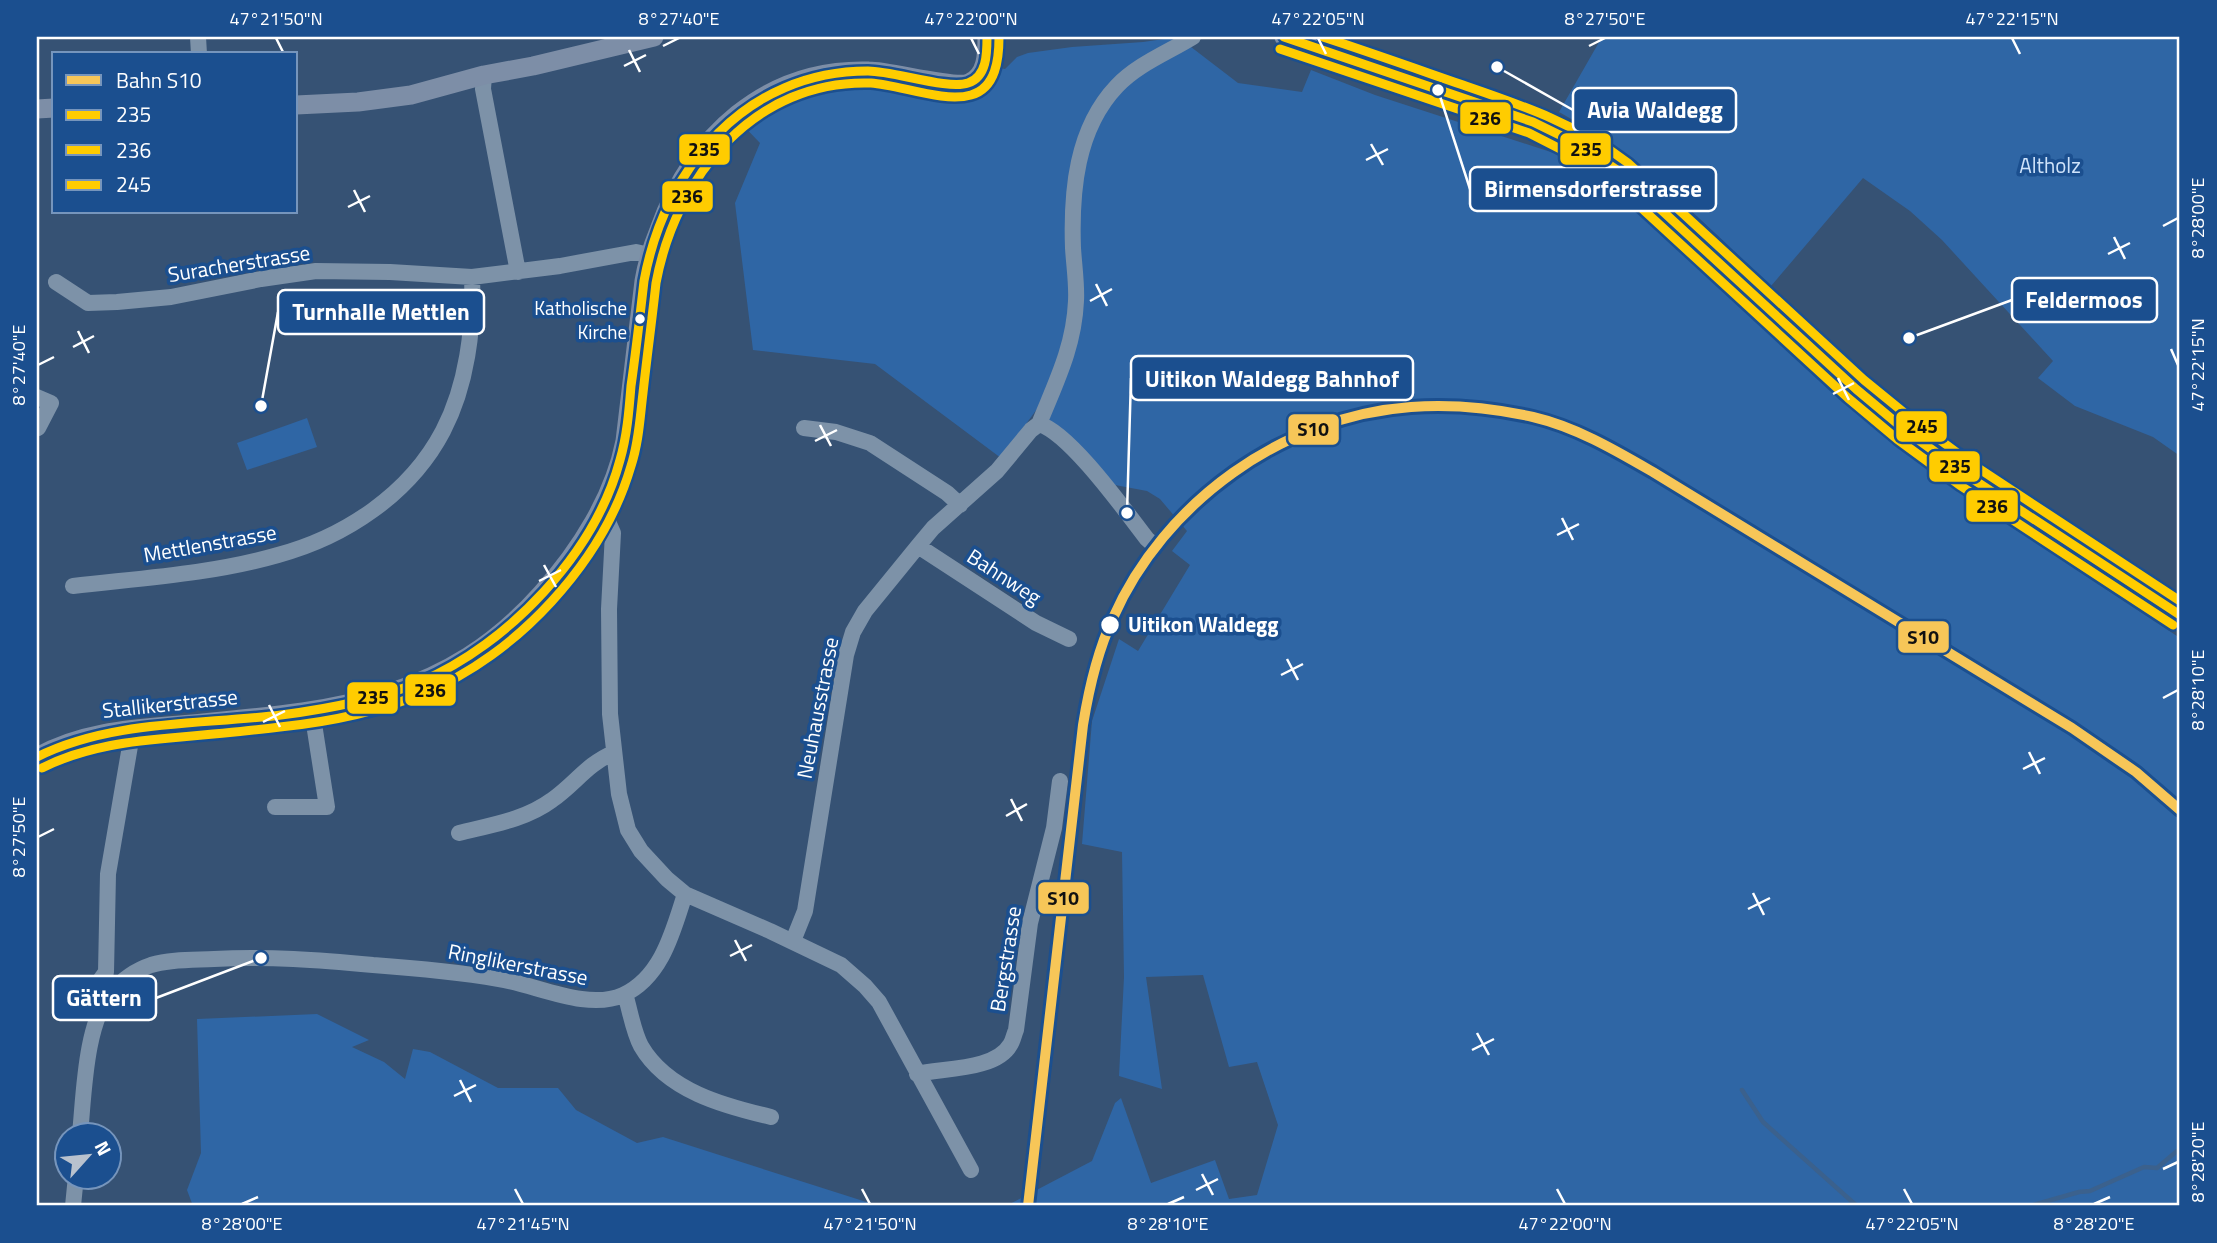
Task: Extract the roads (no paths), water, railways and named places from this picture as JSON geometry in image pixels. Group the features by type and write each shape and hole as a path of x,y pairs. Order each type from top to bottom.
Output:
{"main road":[{"path":"298,104 402,97 484,75 654,37"},
{"name":"Stallikerstrasse","path":"37,757 81,738 131,729 312,711 361,702 427,680 477,651 512,624 551,583 581,542 610,488 622,454 649,255 665,211 692,162 720,128 764,96 797,82 830,73 887,72 953,85 967,84 977,78 985,65 987,37"},
{"path":"1290,38 1548,128 1600,156 1856,389 1905,430 1968,476 2180,615"}],"street":[{"name":"Neuhausstrasse","path":"793,942 805,911 846,655 853,632 865,611 933,528 997,471 1039,424 1070,347 1076,301 1073,215 1084,139 1098,111 1116,87 1139,67 1193,37"},
{"path":"484,75 482,89 518,272"},
{"name":"Suracherstrasse","path":"56,282 88,303 171,297 316,271 472,277 518,272 636,251 649,255"},
{"name":"Mettlenstrasse","path":"74,586 229,567 256,561 306,546 368,514 397,491 422,464 443,431 457,397 467,359 473,303 472,277"},
{"path":"37,397 51,403 37,427"},
{"path":"1039,424 1049,427 1067,444 1101,480 1155,546"},
{"path":"804,428 836,432 870,443 947,493 960,505"},
{"path":"599,510 610,524 613,533 608,646 613,753 628,830 641,851 685,894 841,965 865,986 879,1002 971,1170"},
{"name":"Bahnweg","path":"918,545 1036,623 1069,639"},
{"path":"275,807 327,807 312,711"},
{"path":"104,1003 93,997 93,990 106,972 108,874 131,729"},
{"path":"459,832 517,819 552,801 597,760 613,753"},
{"name":"Bergstrasse","path":"917,1074 993,1060 1011,1045 1016,1030 1030,923 1050,848 1060,781"},
{"path":"685,894 673,930 656,967 637,987 625,994 640,1044 670,1079 730,1107 771,1117"},
{"name":"Ringlikerstrasse","path":"82,1120 95,1020 104,1003 121,982 151,965 171,961 241,958 317,960 501,979 590,1000 605,1000 625,994"}],"waterway":[{"path":"1742,1090 1763,1122 1857,1206"},
{"path":"2030,1206 2090,1191 2144,1167 2157,1168 2177,1151 2180,1152"}],"rail line":[{"name":"S10","path":"1028,1206 1083,725 1102,644 1135,576 1163,537 1196,503 1234,472 1274,447 1318,427 1364,414 1411,407 1442,406 1472,407 1518,414 1549,421 1580,433 1653,472 2072,728 2136,772 2180,810"}],"place":[{"name":"Avia Waldegg","path":"1497,67"},
{"name":"Birmensdorferstrasse","path":"1438,90"},
{"name":"Katholische Kirche","path":"640,319"},
{"name":"Feldermoos","path":"1909,338"},
{"name":"Turnhalle Mettlen","path":"261,406"},
{"name":"Uitikon Waldegg Bahnhof","path":"1127,513"},
{"name":"Uitikon Waldegg","path":"1110,625"},
{"name":"Gättern","path":"261,958"}],"park label":[{"name":"Altholz","path":"2050,166"}]}
